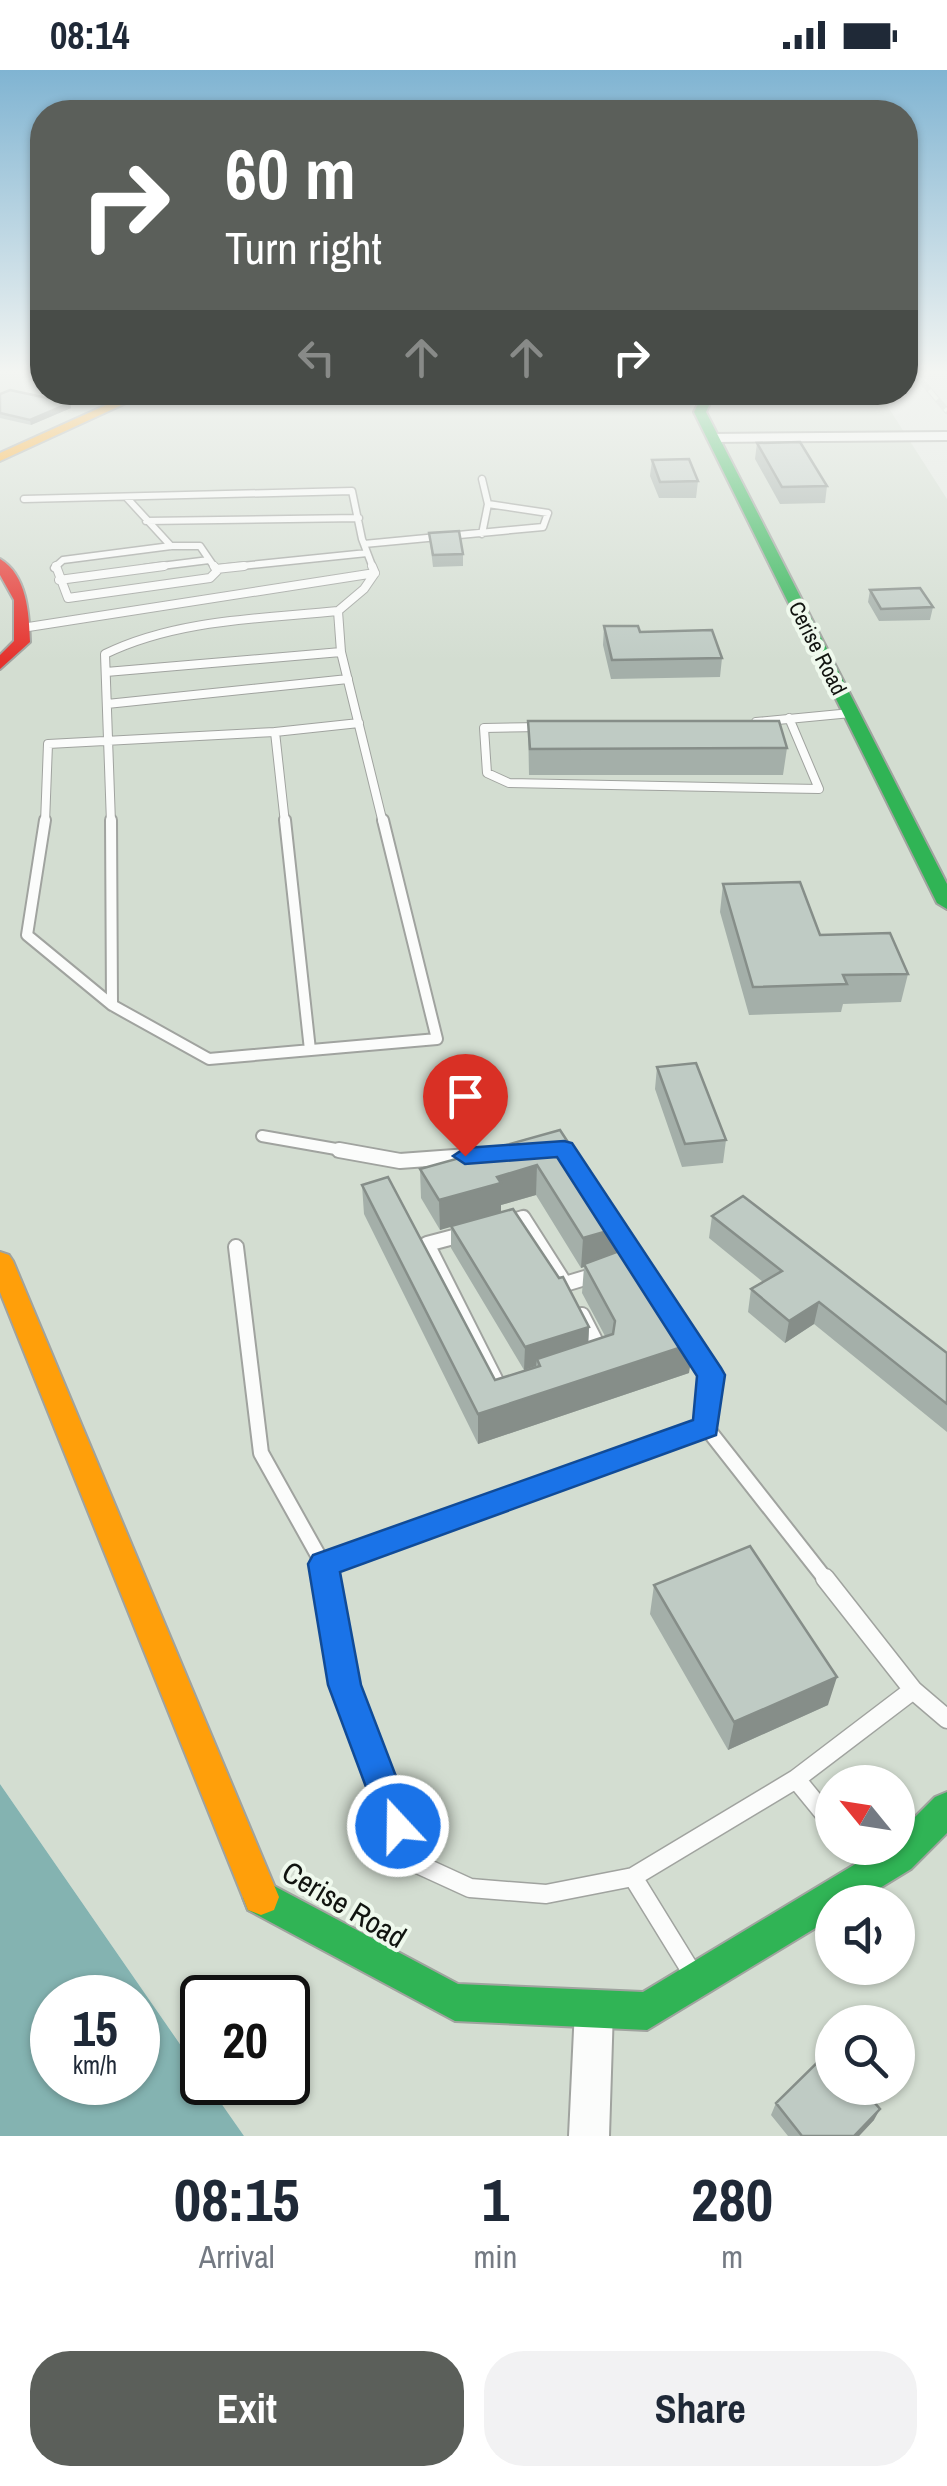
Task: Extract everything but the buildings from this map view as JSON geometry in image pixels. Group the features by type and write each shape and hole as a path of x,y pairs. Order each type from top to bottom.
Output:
{"street":[{"name":"Cerise Road","path":"728,468 947,903"},
{"path":"0,562 21,600 22,628 22,642 0,664"},
{"name":"Cerise Road","path":"0,1261 261,1898 454,2002 647,2011 899,1857 947,1808"},
{"path":"589,2136 594,2008"}],"lane":[{"path":"482,479 488,504 482,534"},
{"path":"24,499 352,492 375,574"},
{"path":"128,498 170,546"},
{"path":"216,569 200,546 170,546 63,560 54,568 68,598 210,578 216,569 543,527 548,512 488,504"},
{"path":"146,521 360,518"},
{"path":"59,580 209,560"},
{"path":"112,1005 105,654 123,642 158,633 338,611 375,574"},
{"path":"22,628 375,574"},
{"path":"338,611 341,652 348,678 437,1039 209,1060 112,1005 27,935 45,834 48,744 275,732 359,723"},
{"path":"106,672 341,652"},
{"path":"108,704 348,678"},
{"path":"752,723 851,713"},
{"path":"560,727 484,728 487,773 508,783 819,789 790,718"},
{"path":"275,732 310,1050"},
{"path":"262,1136 400,1160 491,1154"},
{"path":"606,1214 648,1278"},
{"path":"517,1384 500,1390 426,1244 523,1218 603,1356 586,1361"},
{"path":"236,1247 261,1453 324,1564 344,1685 410,1860 470,1888 546,1894 634,1878 796,1779 914,1690"},
{"path":"619,1268 638,1262"},
{"path":"564,1284 601,1273"},
{"path":"680,1327 711,1375 706,1427 914,1690 947,1719"},
{"path":"324,1564 706,1427"},
{"path":"796,1779 815,1802"},
{"path":"868,1865 874,1872"},
{"path":"634,1878 696,1980"}],"shaded area":[{"path":"0,468 927,468 947,499 947,2136 244,2136 222,2105 310,2105 310,1975 180,1975 180,2044 160,2015 160,1975 132,1975 0,1784"}],"water":[{"path":"0,1784 132,1975 30,1975 30,2105 160,2105 160,2015 180,2044 180,2105 222,2105 244,2136 0,2136"}],"traffic: fast":[{"path":"728,468 947,903"},
{"path":"261,1897 455,2002 647,2011 899,1857 947,1809"}],"traffic: slow":[{"path":"0,1261 261,1897"}],"traffic: jam":[{"path":"0,563 21,600 22,642 0,664"}],"route":[{"path":"398,1826 344,1685 324,1564 706,1427 711,1375 564,1148 465,1156"}]}
